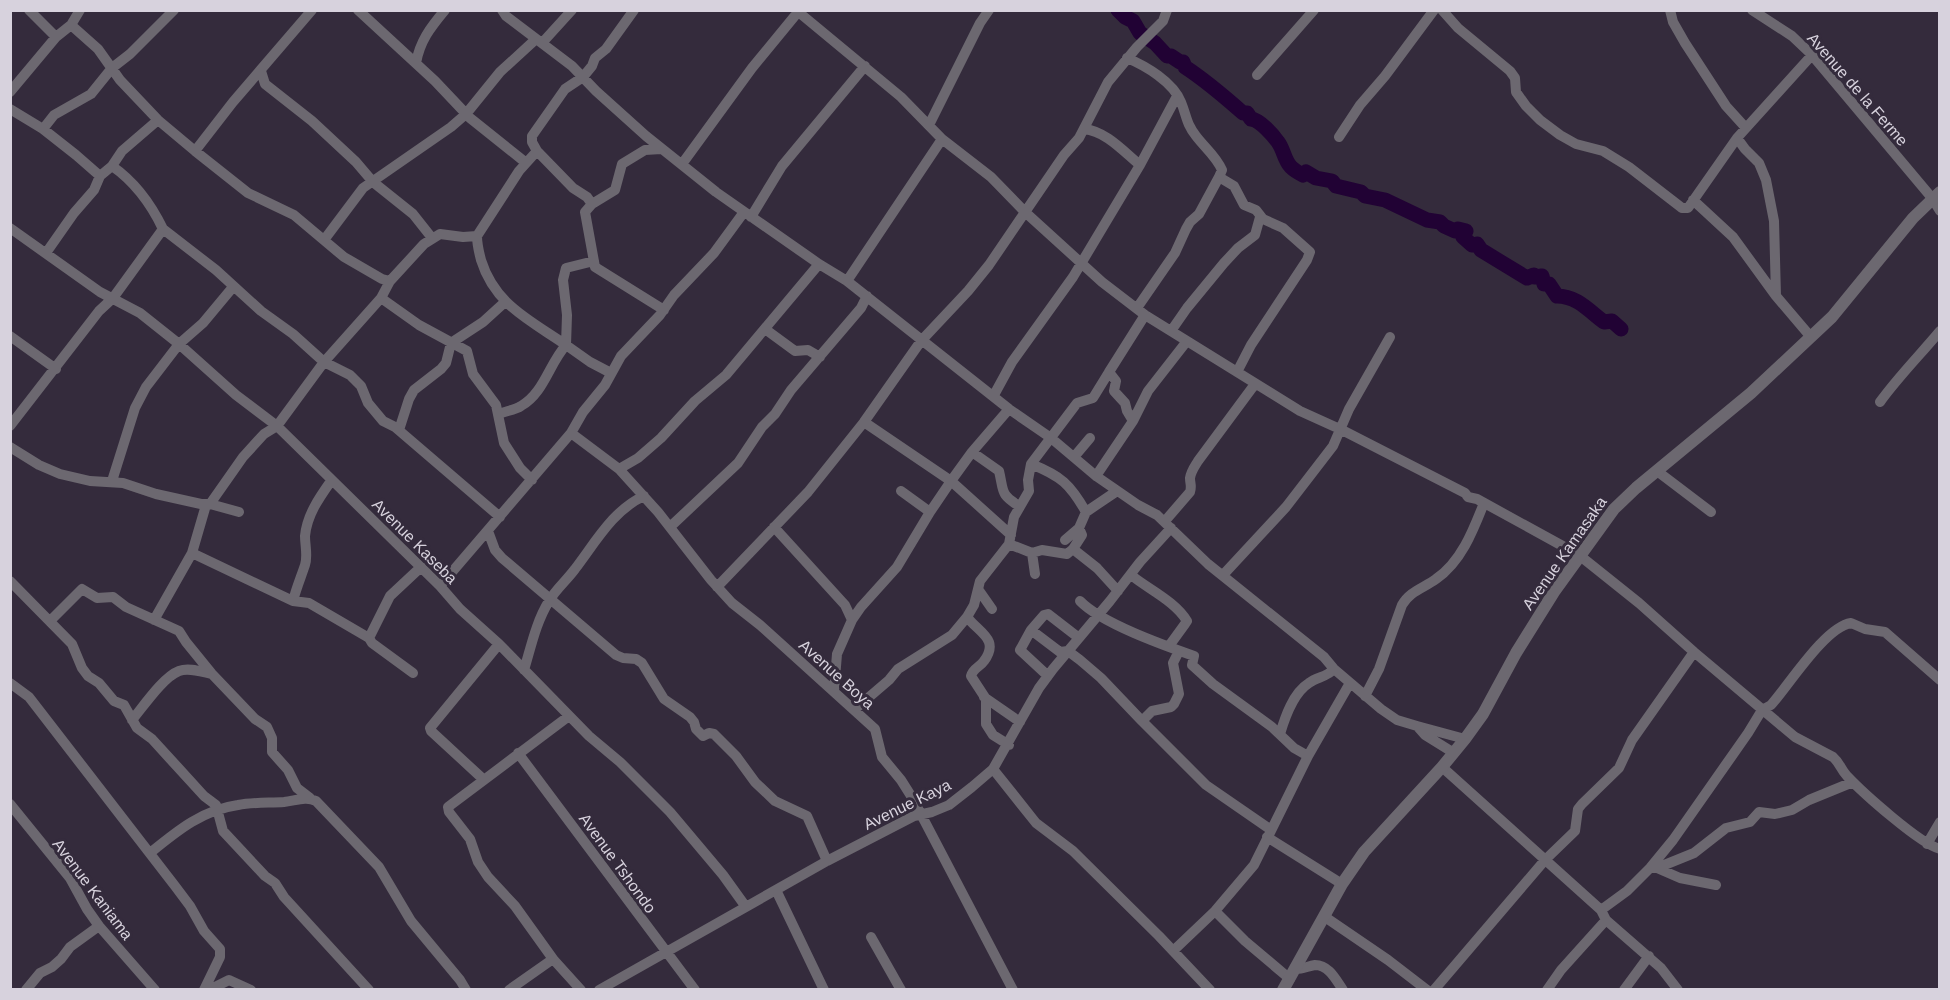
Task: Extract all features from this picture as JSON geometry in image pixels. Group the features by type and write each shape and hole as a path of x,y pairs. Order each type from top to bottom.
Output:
{"street":[{"path":"29,10 56,37"},
{"path":"10,92 56,37 71,25 80,10"},
{"path":"43,129 54,114 91,94 112,68 130,54 174,10"},
{"path":"195,151 312,10"},
{"path":"358,10 416,63 466,114 525,162"},
{"path":"416,63 419,47 426,33 445,10"},
{"path":"502,10 506,16 583,77 662,149 748,214 847,281 1009,409 1051,438 1096,476 1168,525 1197,554 1282,625 1319,652 1334,669 1389,715 1417,726 1465,739"},
{"path":"324,240 358,194 451,127 466,114 500,72 539,41 572,10"},
{"path":"592,204 537,151 532,142 535,131 565,89 583,77 592,66 593,60 606,49 634,10"},
{"path":"929,125 980,23 989,10"},
{"path":"717,587 808,492 864,422 921,341 989,265 1084,129 1104,88 1127,58 1163,21 1167,10"},
{"path":"1257,75 1314,10"},
{"path":"1339,137 1360,105 1385,76 1434,10"},
{"path":"1442,10 1458,28 1510,71 1515,78 1516,92 1526,106 1560,135 1576,144 1603,151 1641,174 1682,208 1688,208 1745,127 1812,55"},
{"path":"1670,10 1673,22 1685,43 1726,106 1745,127"},
{"name":"Avenue de la Ferme","path":"1752,10 1791,36 1812,55 1936,195 1940,212"},
{"path":"682,164 797,11 865,66 942,139 991,177 1025,212 1081,263 1141,311 1300,411 1484,503 1579,555 1662,622 1795,737 1833,757 1838,761 1841,770 1853,782 1927,844 1940,849"},
{"path":"71,25 98,49 120,80 158,120 195,151 248,193 294,214 351,262 390,281"},
{"path":"854,710 889,680 898,669 952,635 967,617 974,605 980,581 1010,539 1011,526 1019,506 1029,491 1028,480 1031,464 1077,403 1093,398 1175,253 1190,222 1199,214 1220,177 1222,170 1217,158 1206,148 1186,121 1177,96 1155,75 1127,58"},
{"path":"440,586 571,433 621,356 748,214 782,166 865,66"},
{"path":"261,70 265,84 312,121 356,162 373,182 413,214 432,237"},
{"path":"994,395 1012,362 1073,277 1140,165 1177,96"},
{"path":"10,109 43,129 100,176"},
{"path":"46,254 74,213 94,190 100,176 112,166 122,151 158,120"},
{"path":"1084,129 1095,130 1103,134 1140,165"},
{"path":"645,150 646,136"},
{"path":"1737,138 1759,162 1771,199 1774,221 1776,296"},
{"path":"847,281 942,139"},
{"path":"662,149 645,150 622,164 615,190 592,204 585,212 594,261 598,269 664,310"},
{"path":"537,151 525,162 477,237 484,269 492,288 521,316 590,362 611,373"},
{"path":"112,166 138,188 163,229 216,270 261,311 324,362 356,380 368,403 383,421 399,430 500,517"},
{"path":"1220,177 1234,186 1244,205 1256,210 1260,217 1287,231 1308,249 1309,257 1251,345 1237,372"},
{"name":"Avenue Kamasaka","path":"1289,979 1342,884 1379,835 1465,739 1483,714 1516,653 1579,555 1614,509 1636,488 1751,393 1832,317 1913,218 1936,195"},
{"path":"1693,200 1733,237 1776,296 1810,336"},
{"path":"1171,331 1224,263 1255,235 1260,217"},
{"name":"Avenue Kaseba","path":"10,228 100,292 140,313 236,395 277,426 421,567 460,609 499,644 589,736 620,762 670,813 716,866 746,907"},
{"path":"10,426 99,311 112,298 163,229"},
{"path":"154,620 192,553 208,505 258,440 277,426 324,362 381,298 390,281 432,237 447,234 477,237"},
{"path":"499,414 520,406 538,393 559,353 566,345 567,315 563,280 566,268 594,261"},
{"path":"619,470 638,458 661,438 695,401 726,375 819,264"},
{"path":"112,481 135,408 146,387 179,344 203,323 233,287"},
{"path":"670,528 738,463 762,427 861,308 867,296"},
{"path":"381,298 411,320 467,351 473,374 496,405 504,443 520,468 532,480"},
{"path":"399,430 414,390 430,379 446,363 451,343 483,322 505,302"},
{"path":"765,329 795,351 808,350 820,357"},
{"path":"1880,402 1900,375 1940,331"},
{"path":"10,336 56,369"},
{"path":"1223,575 1286,507 1333,446 1342,430 1343,420 1390,337"},
{"path":"1096,476 1133,422 1148,391 1187,341"},
{"path":"1109,372 1116,381 1114,391 1125,403 1133,422"},
{"name":"Avenue Kaya","path":"599,990 827,861 921,814 949,805 993,769 1048,675 1131,575 1168,525 1190,492 1191,475 1198,461 1256,384"},
{"path":"834,691 837,654 852,620 897,567 951,481 972,452 1009,409"},
{"path":"864,422 951,481 1010,539 1032,553 1042,550 1066,554 1082,535 1079,528"},
{"name":"Avenue Boya","path":"571,433 619,470 644,496 732,603 876,730 882,757 901,780 921,814 1012,990"},
{"path":"1074,457 1090,438"},
{"path":"10,447 39,465 60,474 90,481 123,483 148,492 239,512"},
{"path":"972,452 999,471 1004,496 1019,506"},
{"path":"1031,464 1064,480 1086,512"},
{"path":"1657,471 1711,512"},
{"path":"293,601 298,579 305,564 305,536 310,516 332,481"},
{"path":"901,491 930,512"},
{"path":"1065,540 1079,528 1086,512 1117,491"},
{"path":"524,670 537,625 550,599 575,570 593,543 628,504 644,496"},
{"path":"1365,696 1379,669 1402,605 1407,598 1435,580 1454,564 1484,503"},
{"path":"774,527 845,605 852,620"},
{"path":"488,531 495,550 502,558 616,655 636,659 642,663 664,699 690,717 699,734 703,736 709,733 714,734 736,756 755,782 775,801 807,816 827,861"},
{"path":"1072,549 1097,568 1118,591"},
{"path":"192,553 293,601 309,603 369,638 372,643 413,673"},
{"path":"1032,553 1035,574"},
{"path":"369,638 390,596 421,567"},
{"path":"1131,575 1173,606 1185,618 1185,624 1174,649 1173,663 1179,694 1174,704 1152,711 1142,721"},
{"path":"10,581 72,644 88,676 99,683 114,701 124,705 137,728 152,739 204,796 213,802 218,808 223,831 265,876 275,883 284,897 369,990"},
{"path":"50,621 82,589 98,598 113,597 126,607 179,631 212,674 255,719 267,727 272,738 272,752 288,770 297,788 316,801 379,867 411,921 466,990"},
{"path":"978,589 992,609"},
{"path":"1080,601 1097,616 1194,656 1192,664 1213,684 1280,734 1294,748 1308,756"},
{"path":"1048,675 1020,650 1031,630 1044,615 1048,614 1074,645 1080,660 1101,678 1206,785 1269,834 1342,884"},
{"path":"967,617 989,639 991,645 983,662 972,671 972,681 984,696 1020,723"},
{"path":"1547,990 1603,915 1653,868 1762,710 1771,705 1782,693 1818,646 1848,622 1865,629 1885,632 1940,680"},
{"path":"1031,630 1060,652 1074,645"},
{"path":"483,779 430,728 499,644"},
{"path":"1434,990 1545,860 1575,831 1578,809 1619,768 1632,740 1694,652"},
{"path":"1280,734 1289,709 1304,688 1334,669"},
{"path":"132,720 164,683 179,671 191,670 212,674"},
{"path":"10,683 29,697 150,853 189,906 204,931 220,949 220,957 204,990"},
{"path":"1173,951 1215,911 1254,865 1308,756 1350,683"},
{"path":"984,696 987,724 993,735 1009,745"},
{"path":"569,716 452,802 448,807 448,812 464,829 488,877 515,906 553,959 581,990"},
{"path":"1417,726 1425,735 1454,753"},
{"name":"Avenue Tshondo","path":"518,753 695,990"},
{"path":"1442,767 1545,860 1620,933 1649,956 1678,990"},
{"path":"993,769 1036,823 1073,851 1210,990"},
{"path":"1653,868 1702,848 1726,828 1750,822 1758,812 1775,814 1792,810 1809,800 1853,782"},
{"path":"150,853 180,829 218,808 238,804 287,802 310,798"},
{"name":"Avenue Kaniama","path":"10,804 70,878 99,926 155,990"},
{"path":"1927,844 1940,822"},
{"path":"1653,868 1680,878 1716,885"},
{"path":"776,890 824,990"},
{"path":"1215,911 1289,979 1317,965 1331,972 1343,990"},
{"path":"1325,917 1427,990"},
{"path":"26,990 40,973 52,968 70,947 99,926"},
{"path":"872,937 901,990"},
{"path":"1623,990 1649,956"},
{"path":"509,990 553,959"},
{"path":"216,965 229,980 251,990"},
{"path":"210,990 229,980"}],"waterway":[{"path":"1118,10 1133,21 1140,33 1155,43 1167,56 1183,62 1185,67 1243,113 1247,113 1251,119 1266,128 1280,145 1292,168 1303,175 1306,172 1316,178 1332,181 1336,186 1385,200 1427,220 1440,222 1455,231 1458,229 1466,231 1463,237 1472,245 1477,244 1481,250 1527,278 1534,275 1535,277 1542,276 1544,284 1549,284 1557,296 1577,301 1604,322 1612,321 1621,329"}]}
